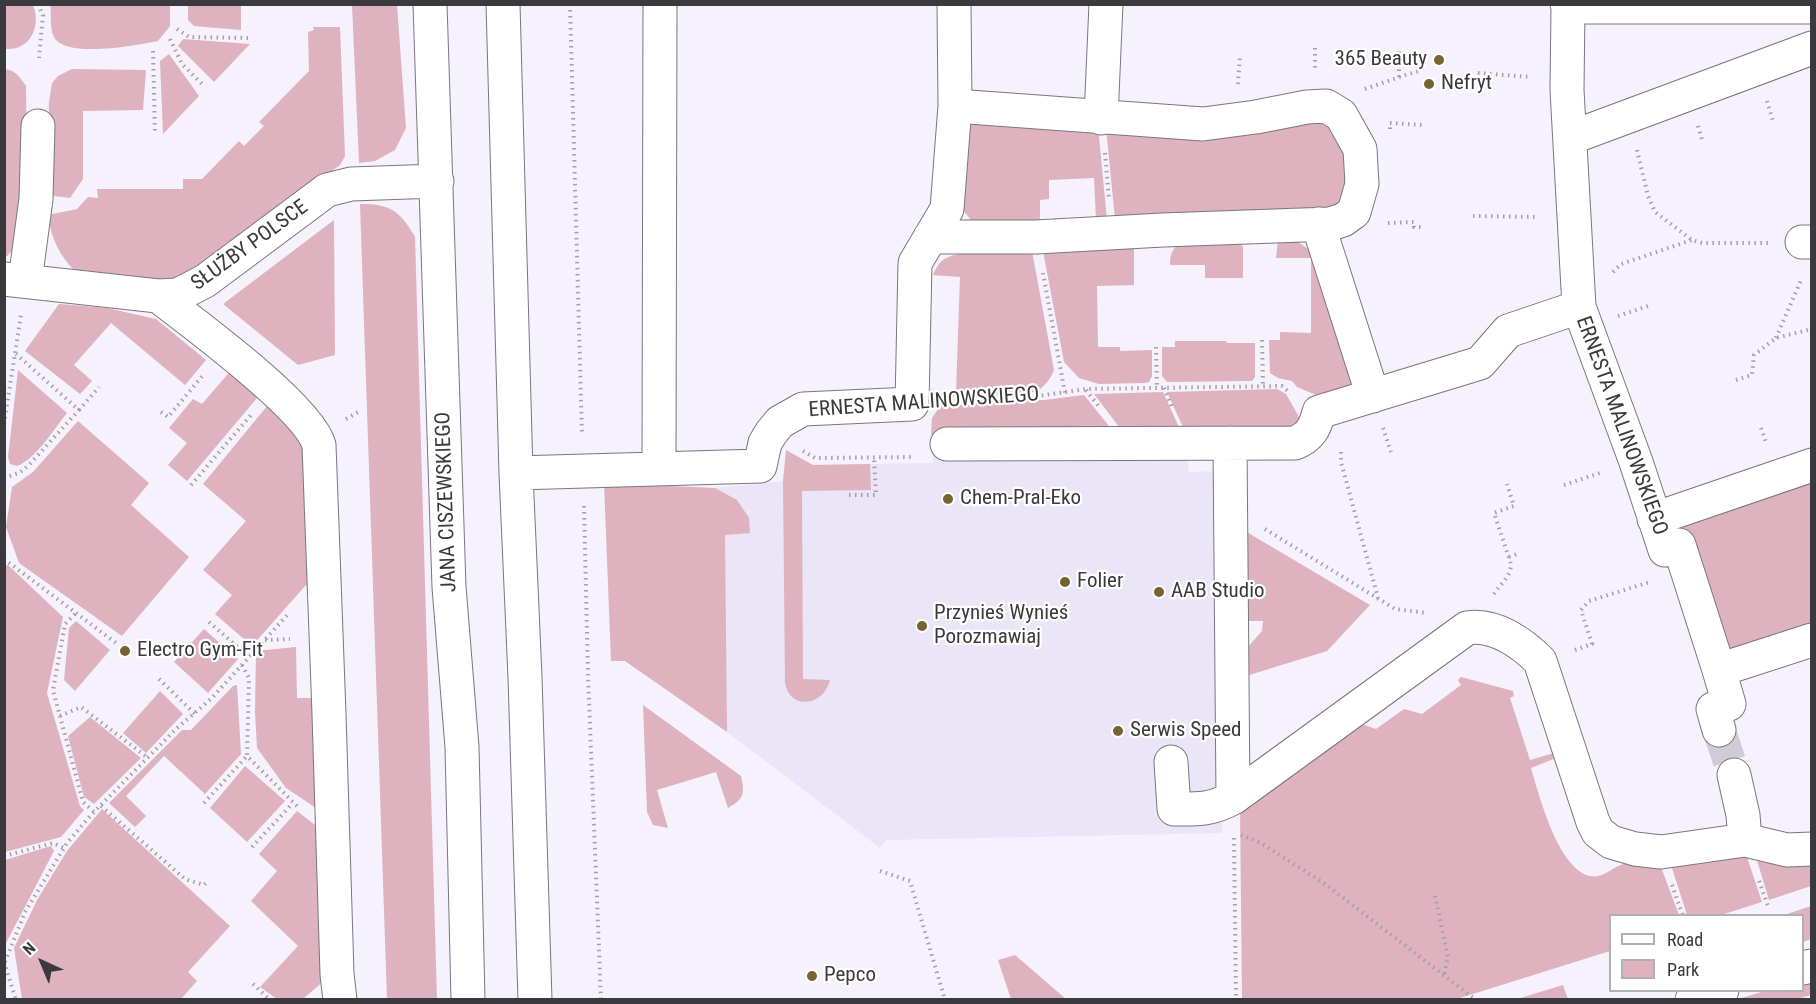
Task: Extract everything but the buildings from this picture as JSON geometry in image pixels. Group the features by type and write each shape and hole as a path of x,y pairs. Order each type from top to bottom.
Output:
{"street":[{"name":"JANA CISZEWSKIEGO","path":"430,4 449,587 462,747 468,999"},
{"path":"503,4 516,473 535,999"},
{"path":"659,468 660,4"},
{"path":"912,404 915,263 946,209 955,106 954,4"},
{"path":"1101,118 1106,4"},
{"path":"1579,307 1567,90 1568,6 1812,8"},
{"path":"1570,138 1812,48"},
{"path":"930,237 1036,237 1330,224 1354,212 1362,184 1360,149 1341,116 1326,106 1203,124 955,106"},
{"path":"15,280 36,199 38,126"},
{"name":"SŁUŻBY POLSCE","path":"15,280 158,296 178,295 205,281 327,190 351,184 437,181"},
{"path":"1318,224 1339,285 1356,408"},
{"path":"158,296 273,389 308,424 319,445 331,824 340,999"},
{"name":"ERNESTA MALINOWSKIEGO","path":"947,444 1295,443 1305,440 1316,425 1480,363 1508,332 1579,307 1665,550 1679,545 1729,704 1713,709 1719,730"},
{"name":"ERNESTA MALINOWSKIEGO","path":"771,433 780,423 803,409 912,404"},
{"path":"516,473 760,466 765,443 771,433"},
{"path":"1230,443 1233,798"},
{"path":"1654,519 1812,465"},
{"path":"1172,762 1174,810 1207,809 1233,798 1480,629 1528,650 1540,661 1593,822 1598,832 1611,842 1635,849 1661,852 1745,840 1787,850 1812,849"},
{"path":"1719,670 1812,640"},
{"path":"1734,775 1743,815 1745,840"},
{"path":"1692,999 1715,992"}],"path":[{"path":"38,4 43,15 39,58"},
{"path":"1168,4 1168,10"},
{"path":"177,28 189,37 250,38"},
{"path":"170,39 182,64 203,85"},
{"path":"1399,50 1399,77"},
{"path":"153,51 155,134"},
{"path":"1239,63 1240,55"},
{"path":"1326,106 1337,99 1419,71"},
{"path":"1478,73 1515,76"},
{"path":"1628,117 1648,196 1655,212 1692,240 1702,243 1799,242 1807,266 1776,338"},
{"path":"1101,118 1112,232"},
{"path":"1390,123 1423,124"},
{"path":"1473,216 1575,217"},
{"path":"1408,223 1414,222 1414,226 1425,227"},
{"path":"1579,307 1621,264 1692,240"},
{"path":"4,424 16,354 15,280"},
{"path":"1046,288 1065,393"},
{"path":"1736,380 1752,375 1754,355 1776,338 1812,329"},
{"path":"1262,340 1263,386"},
{"path":"1156,347 1157,388"},
{"path":"161,412 168,417 224,349"},
{"path":"16,354 78,410"},
{"name":"ERNESTA MALINOWSKIEGO","path":"912,404 1065,393 1086,389 1282,386 1303,404 1356,408"},
{"path":"4,478 19,474 28,466 99,387"},
{"path":"191,485 273,389"},
{"path":"1378,599 1341,462 1341,443 1356,408 1391,452"},
{"path":"771,433 815,458 917,457"},
{"path":"849,495 876,495 874,458"},
{"path":"1231,509 1395,609 1454,617 1480,629 1494,592 1510,574 1511,564 1494,513 1514,506 1506,484"},
{"path":"1509,557 1520,553"},
{"path":"4,559 116,643"},
{"path":"1540,661 1592,647 1581,610 1589,601 1687,570"},
{"path":"16,999 5,962 25,912 64,848 94,812 176,729 213,698 308,592 324,584"},
{"path":"75,614 65,624 53,690 83,802 94,812"},
{"path":"209,622 249,657"},
{"path":"204,803 247,756 249,678 242,665"},
{"path":"159,679 195,714"},
{"path":"60,716 81,707 148,758"},
{"path":"247,756 293,804 322,822 331,824"},
{"path":"252,847 293,804"},
{"path":"101,806 185,879 204,885 207,882"},
{"path":"1236,999 1234,832 1261,843 1325,884 1476,999"},
{"path":"4,856 53,843 64,848"},
{"path":"880,871 910,881 945,999"},
{"path":"1758,880 1768,909"},
{"path":"1674,891 1683,914"},
{"path":"1435,896 1448,957 1444,975"},
{"path":"253,984 270,999"}],"shaded area":[{"path":"786,450 813,465 933,463 933,452 1188,450 1189,472 1221,471 1224,785 1222,833 886,840 880,848 727,732 625,661 611,661 715,488 783,481"}],"green space":[{"path":"4,5 33,5 35,11 35,29 25,44 17,48 5,49"},
{"path":"50,5 170,5 170,26 158,41 103,49 72,47 61,44 54,37"},
{"path":"188,5 241,5 241,30 194,26 188,20"},
{"path":"352,5 397,5 406,128 395,150 375,161 359,163"},
{"path":"313,27 340,27 345,156 340,165 224,252 188,275 167,280 75,271 64,259 57,246 48,215 77,209 88,197 98,198 97,189 183,189 183,179 202,179 239,141 244,146 264,126 259,122 309,71 308,32 314,30"},
{"path":"183,39 250,44 214,82 178,46"},
{"path":"169,54 199,96 163,134 160,61"},
{"path":"5,69 17,74 26,86 27,167 19,244 5,258"},
{"path":"72,69 146,70 143,110 83,111 83,179 70,198 54,196 47,184 49,102 52,83 58,76"},
{"path":"1327,121 1347,153 1349,182 1339,208 1115,219 1106,128"},
{"path":"966,123 1098,126 1107,220 1096,220 1094,178 1049,180 1049,199 1040,200 1040,223 981,224 971,220 959,205"},
{"path":"360,204 371,204 394,211 415,237 437,999 387,999"},
{"path":"334,220 335,355 298,365 223,304"},
{"path":"1291,237 1314,253 1360,389 1328,400 1297,387 1292,381 1278,378 1270,373 1269,340 1280,340 1280,332 1311,333 1311,258 1276,258 1278,240"},
{"path":"1184,240 1240,243 1243,247 1243,278 1205,278 1205,265 1170,265 1173,251"},
{"path":"1134,246 1134,285 1097,286 1098,347 1120,347 1120,351 1152,350 1152,376 1149,382 1144,383 1099,384 1079,378 1064,362 1043,251"},
{"path":"986,251 1032,251 1054,370 1049,380 1036,392 927,398 926,394 930,393 956,393 960,277 933,275 939,265 951,256 961,254"},
{"path":"59,304 107,308 156,319 206,360 185,385 111,323 74,365 92,381 80,394 25,351"},
{"path":"1175,341 1255,343 1255,377 1252,381 1167,382 1162,376 1162,347 1175,347"},
{"path":"233,368 263,391 187,481 168,465 187,443 169,428 193,399 202,404"},
{"path":"18,370 67,413 38,450 17,466 10,464 8,457"},
{"path":"1277,389 1286,394 1307,431 1187,436 1167,392"},
{"path":"1163,392 1183,436 1126,436 1094,394"},
{"path":"1084,395 1117,436 931,435 932,418 940,406 1044,400"},
{"path":"272,400 302,436 318,582 305,586 252,646 215,614 232,595 203,570 246,521 203,484"},
{"path":"78,421 149,483 131,505 189,557 122,636 19,563 6,527 12,487 33,472"},
{"path":"786,450 813,465 870,464 871,490 802,491 803,679 830,680 827,689 821,695 807,702 793,698 785,683 783,481"},
{"path":"1811,471 1811,624 1725,653 1679,515"},
{"path":"604,483 715,488 737,500 749,518 750,533 725,535 727,732 625,661 611,661"},
{"path":"1245,531 1370,605 1327,651 1246,676 1246,649 1262,631 1263,621 1246,621"},
{"path":"8,565 63,617 47,693 80,806 84,810 61,837 5,852 4,566"},
{"path":"76,621 110,650 75,691 64,680 69,628"},
{"path":"204,629 238,659 208,693 174,662"},
{"path":"296,647 297,698 319,698 322,812 286,788 257,748 256,651"},
{"path":"1461,677 1513,691 1514,696 1510,698 1530,760 1554,753 1556,758 1531,768 1552,830 1568,860 1590,876 1603,874 1624,864 1661,867 1679,914 1609,914 1609,951 1457,999 1242,999 1240,808 1359,723 1376,729 1404,709 1422,714 1461,685 1458,680"},
{"path":"237,685 241,754 205,794 164,756 126,796 146,816 135,827 109,803 182,730 191,730 233,686"},
{"path":"160,691 183,714 146,753 123,733"},
{"path":"643,705 741,776 743,792 737,802 728,808 716,772 657,790 668,828 653,825 647,812"},
{"path":"90,717 141,758 94,804 84,797 68,736"},
{"path":"245,766 285,801 247,842 210,808"},
{"path":"102,809 230,926 188,972 197,981 181,999 22,999 14,948 37,900 67,851"},
{"path":"297,811 324,832 334,972 303,999 277,999 260,987 298,946 251,901 277,871 259,854"},
{"path":"51,846 54,851 5,945 5,860"},
{"path":"1746,854 1762,902 1724,914 1687,914 1671,865"},
{"path":"1756,857 1811,863 1811,886 1769,900"},
{"path":"1811,906 1811,939 1804,942 1804,914 1787,914"},
{"path":"1015,955 1066,999 1011,999 998,960"},
{"path":"1811,979 1811,995 1797,999 1735,1000 1762,992 1804,992 1804,981"},
{"path":"1563,985 1568,999 1517,999"}],"tunnel":[{"path":"1719,730 1734,775"}],"place":[{"name":"365 Beauty","path":"1439,60"},
{"name":"Nefryt","path":"1429,84"},
{"name":"Chem-Pral-Eko","path":"948,499"},
{"name":"Folier","path":"1065,582"},
{"name":"AAB Studio","path":"1159,592"},
{"name":"Przynieś Wynieś Porozmawiaj","path":"922,626"},
{"name":"Electro Gym-Fit","path":"125,651"},
{"name":"Serwis Speed","path":"1118,731"},
{"name":"Pepco","path":"812,976"}]}
